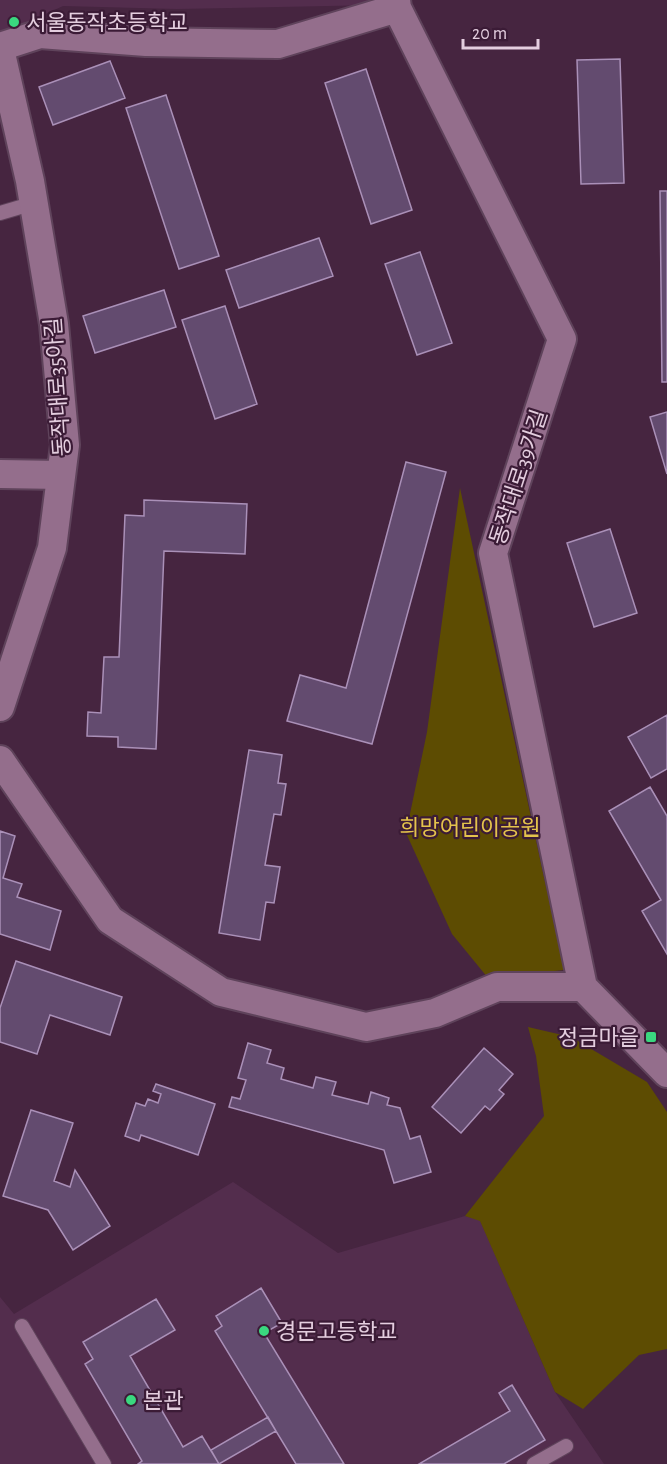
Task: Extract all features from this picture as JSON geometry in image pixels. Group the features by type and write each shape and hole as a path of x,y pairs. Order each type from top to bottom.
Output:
{"street":[{"name":"동작대로35아길","path":"0,707 52,548 65,445 54,324 30,181 0,48 40,34 146,42 278,44 396,4"},
{"name":"동작대로39가길","path":"396,4 562,339 493,553 583,987"},
{"path":"0,474 61,475"},
{"path":"0,760 110,920 221,992 366,1027 435,1013 497,987 583,987 667,1073"}],"lane":[{"path":"0,213 34,203"},
{"path":"22,1326 104,1464"},
{"path":"534,1464 566,1446"}],"shaded area":[{"name":"서울동작초등학교","path":"0,0 377,0 377,5 177,9 63,6 0,35"},
{"name":"경문고등학교","path":"233,1182 338,1253 465,1216 480,1220 555,1392 604,1464 0,1464 0,1297 14,1314"}],"green space":[{"name":"희망어린이공원","path":"460,488 564,970 488,978 452,934 406,833 427,732"},
{"path":"528,1027 571,1037 647,1082 667,1112 667,1349 639,1355 583,1409 555,1392 480,1221 465,1216 544,1116 536,1056"}],"building":[{"path":"620,59 624,183 581,184 577,60"},
{"path":"110,61 125,98 53,125 39,87"},
{"path":"366,69 412,210 371,224 325,83"},
{"path":"166,95 219,256 179,269 126,108"},
{"path":"660,191 667,191 667,382 662,382"},
{"path":"319,238 333,276 239,308 226,270"},
{"path":"420,252 452,343 417,355 385,264"},
{"path":"164,290 176,327 95,353 83,316"},
{"path":"225,306 257,404 215,419 182,320"},
{"path":"667,412 667,474 650,417"},
{"path":"406,462 446,472 372,744 287,721 300,675 346,688"},
{"path":"144,500 247,504 245,554 164,551 156,749 118,747 118,737 87,736 88,712 101,713 104,657 119,657 125,515 144,516"},
{"path":"610,529 637,613 594,627 567,543"},
{"path":"667,715 667,769 651,778 628,737"},
{"path":"249,750 282,755 278,783 286,784 281,815 274,814 265,865 280,867 274,903 266,902 260,940 219,933"},
{"path":"650,787 667,816 667,954 642,911 661,900 609,811"},
{"path":"0,831 15,836 3,878 22,884 17,897 61,911 50,950 0,934"},
{"path":"16,961 122,997 110,1035 50,1015 37,1054 0,1042 0,1008"},
{"path":"248,1043 271,1050 267,1063 284,1068 281,1079 313,1088 316,1077 336,1082 332,1095 368,1104 371,1092 389,1098 387,1105 400,1108 410,1139 420,1136 431,1172 394,1183 384,1150 229,1107 232,1097 240,1099 246,1080 238,1078"},
{"path":"484,1048 513,1074 499,1090 504,1094 490,1110 485,1106 461,1133 432,1107"},
{"path":"156,1084 215,1104 198,1155 141,1135 139,1141 125,1136 136,1103 145,1106 148,1099 158,1103 161,1094 153,1091"},
{"path":"31,1110 73,1123 54,1181 70,1187 75,1170 110,1226 73,1250 48,1210 3,1196"},
{"path":"261,1288 282,1323 264,1333 344,1464 296,1464 215,1331 222,1326 216,1316"},
{"name":"본관","path":"156,1299 175,1330 130,1356 183,1447 202,1436 219,1464 138,1464 142,1461 85,1364 93,1359 83,1342"},
{"path":"512,1385 545,1440 504,1464 419,1464 510,1411 499,1393"},
{"path":"268,1417 276,1431 219,1464 211,1450"}],"place":[{"name":"서울동작초등학교","path":"14,22"},
{"name":"정금마을","path":"651,1037"},
{"name":"경문고등학교","path":"264,1331"},
{"name":"본관","path":"131,1400"}]}
